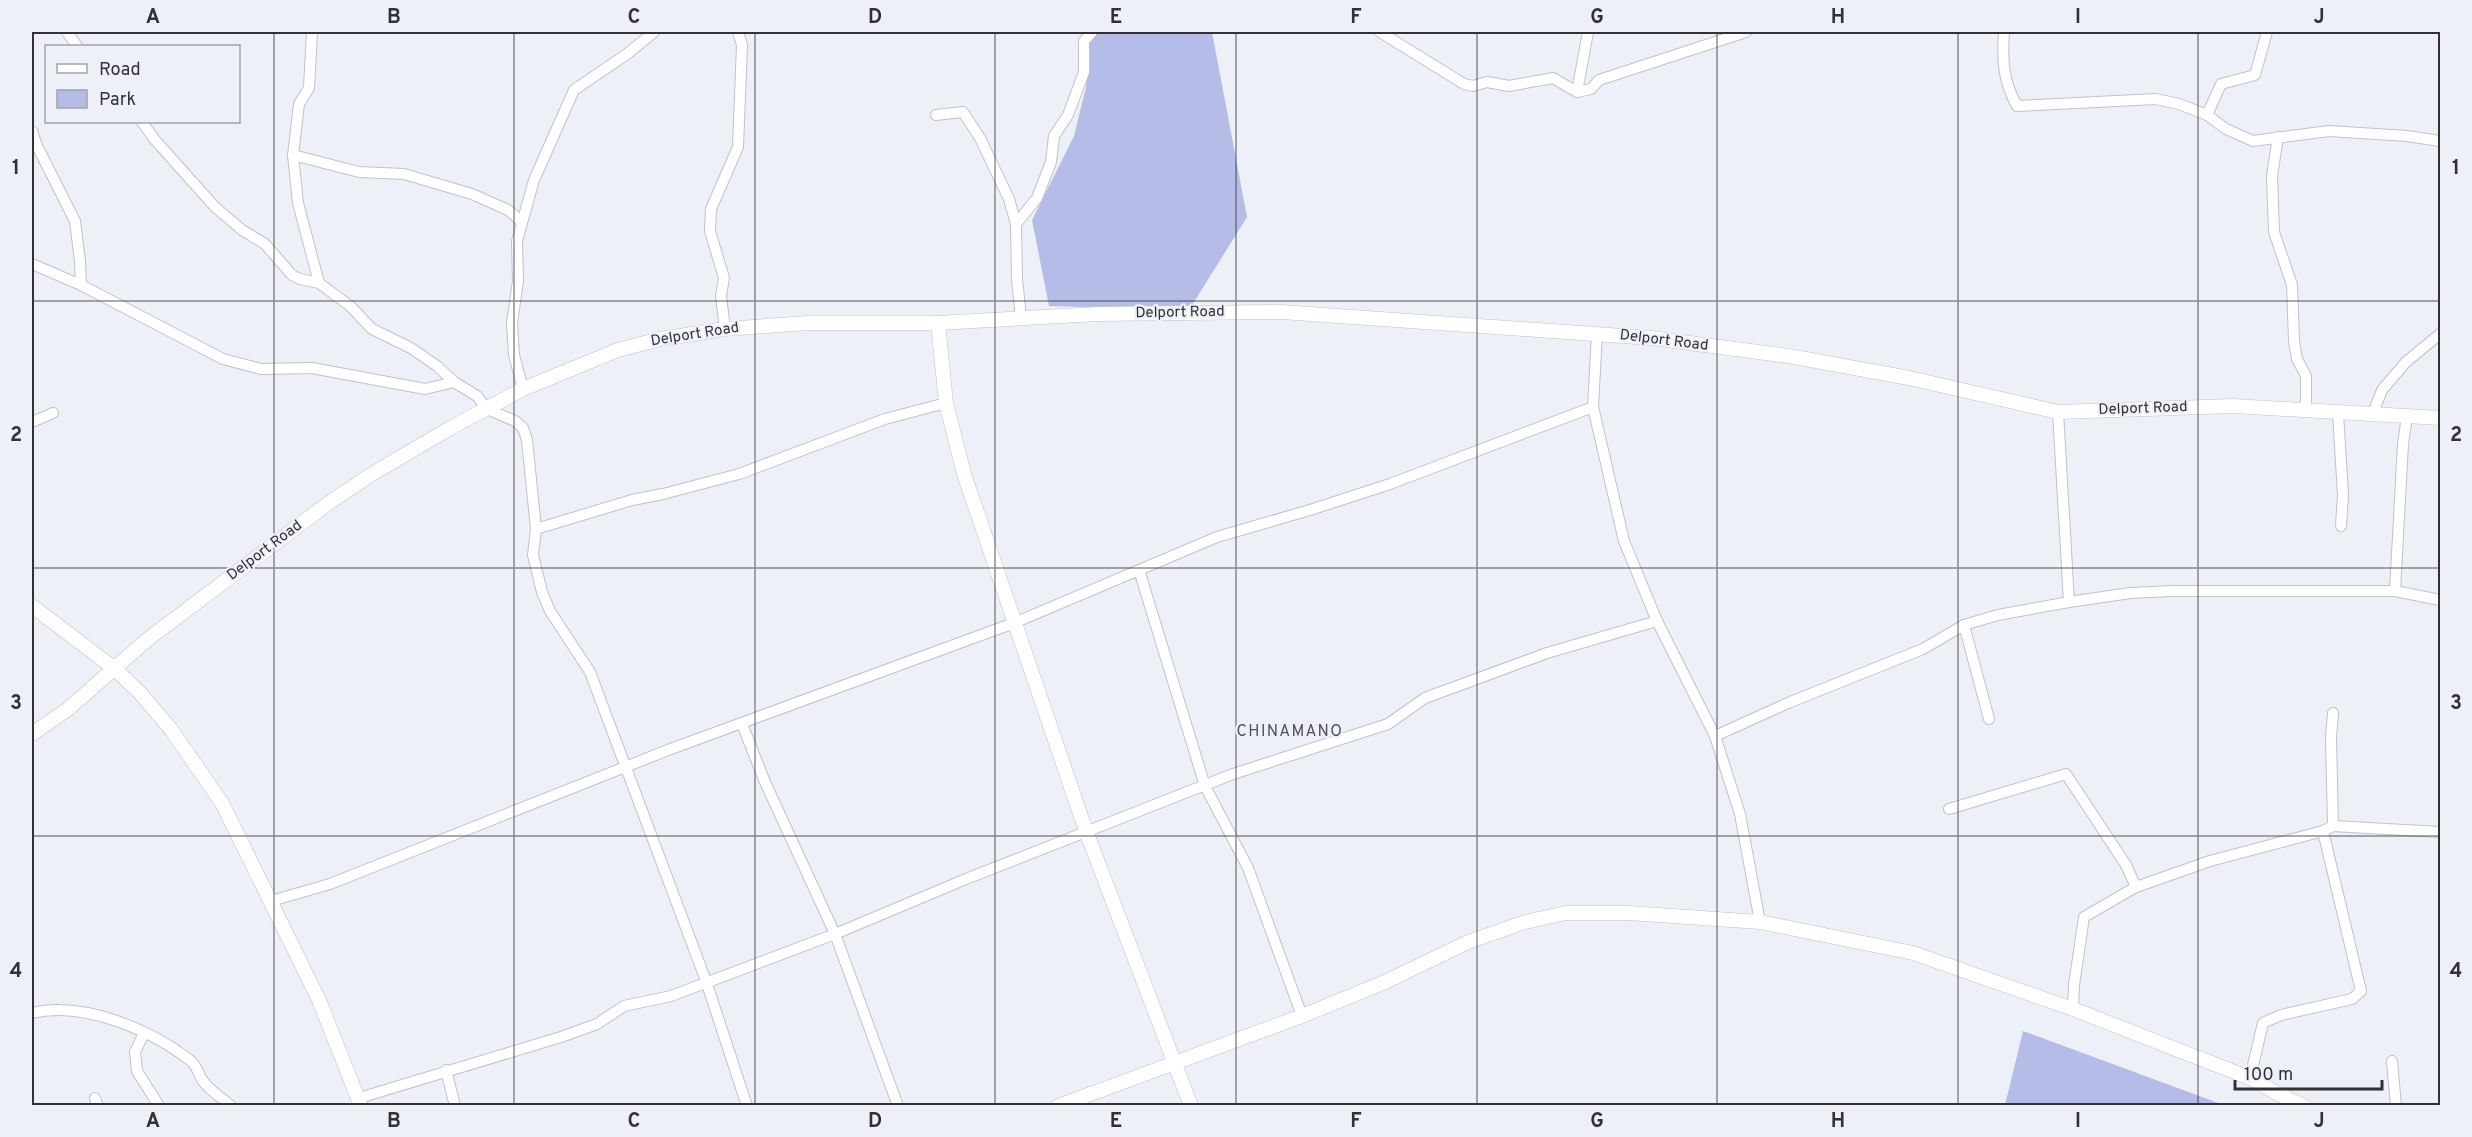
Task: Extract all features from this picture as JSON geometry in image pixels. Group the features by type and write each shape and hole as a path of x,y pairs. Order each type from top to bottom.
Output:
{"street":[{"path":"67,32 76,45"},
{"path":"312,32 309,88 299,104 293,155 298,203 319,283"},
{"path":"522,389 514,355 512,323 518,280 516,241 534,180 574,90 627,54 654,32"},
{"path":"725,329 721,296 724,278 710,231 711,209 738,147 742,45 738,32"},
{"path":"1016,224 1036,198 1052,162 1054,135 1068,115 1084,72 1084,41 1092,32"},
{"path":"1380,32 1464,84 1473,86 1487,82 1509,86 1553,78 1576,92 1591,89 1599,80 1746,32"},
{"path":"1576,92 1588,32"},
{"path":"2004,32 2002,62 2004,77 2017,106 2157,99 2179,104 2207,115 2226,129 2253,141 2330,131 2407,136 2440,141"},
{"path":"2207,115 2221,84 2255,75 2266,32"},
{"path":"936,115 963,112 980,138 1009,199 1016,224 1017,279 1021,318"},
{"path":"143,123 215,207 242,230 265,244 292,275 319,283 350,306 372,329 411,348 437,366 454,382 477,396 488,408 515,421 522,428 527,440 536,529 533,555 542,592 550,610 590,672 706,981 747,1106"},
{"path":"32,131 75,221 81,261 81,285"},
{"path":"2278,137 2272,176 2274,232 2292,285 2294,340 2297,359 2306,376 2306,411"},
{"path":"293,155 359,172 404,174 415,177 472,194 508,210 522,222"},
{"path":"32,264 81,285 223,359 261,369 312,368 424,389 454,382"},
{"name":"Delport Road","path":"32,734 68,709 148,639 330,502 382,468 522,389 618,350 660,339 725,329 808,323 938,323 1097,314 1282,312 1651,338 1789,356 1909,378 2058,412 2233,406 2440,418"},
{"path":"938,323 946,403 964,474 1086,831 1191,1106"},
{"path":"1597,333 1593,406 1624,541 1657,621 1715,736 1740,814 1760,922"},
{"path":"2373,413 2382,390 2406,362 2440,334"},
{"path":"536,529 632,500 739,474 885,419 946,403"},
{"path":"271,901 330,884 626,767 1014,623 1217,537 1390,484 1593,406"},
{"path":"2058,412 2069,602"},
{"path":"32,422 53,413"},
{"path":"2338,413 2343,495 2341,526"},
{"path":"2395,591 2403,444 2407,416"},
{"path":"1138,570 1205,786 1248,868 1302,1016"},
{"path":"1715,736 1788,703 1923,649 1964,625 1998,615 2130,593 2172,591 2395,591 2440,600"},
{"path":"32,606 115,669 141,693 170,728 222,803 319,1000 360,1102 446,1070 561,1037 597,1024 632,1003 671,996 835,934 1086,831 1233,774 1388,724 1425,698 1547,653 1657,621"},
{"path":"1964,625 1989,719"},
{"path":"2250,1078 2262,1023 2281,1015 2352,999 2361,991 2328,829 2333,713"},
{"path":"742,724 765,782 835,934 898,1106"},
{"path":"1949,809 2066,774 2126,865 2136,887"},
{"path":"2073,1009 2074,985 2084,917 2136,887 2210,861 2328,829 2440,832"},
{"path":"1058,1106 1302,1016 1385,982 1468,942 1525,922 1566,913 1629,913 1760,922 1913,953 2073,1009 2250,1078 2276,1100 2304,1106"},
{"path":"32,1013 54,1010 102,1015 144,1033 193,1063 204,1083 231,1106"},
{"path":"144,1033 135,1052 137,1071 159,1106"},
{"path":"2392,1061 2396,1106"},
{"path":"446,1070 455,1106"}],"green space":[{"path":"1098,32 1212,32 1247,217 1189,310 1049,306 1032,220 1074,136 1086,87 1090,41"},
{"path":"2023,1031 2221,1104 2005,1105"}],"district":[{"name":"CHINAMANO","path":"1290,732"}]}
